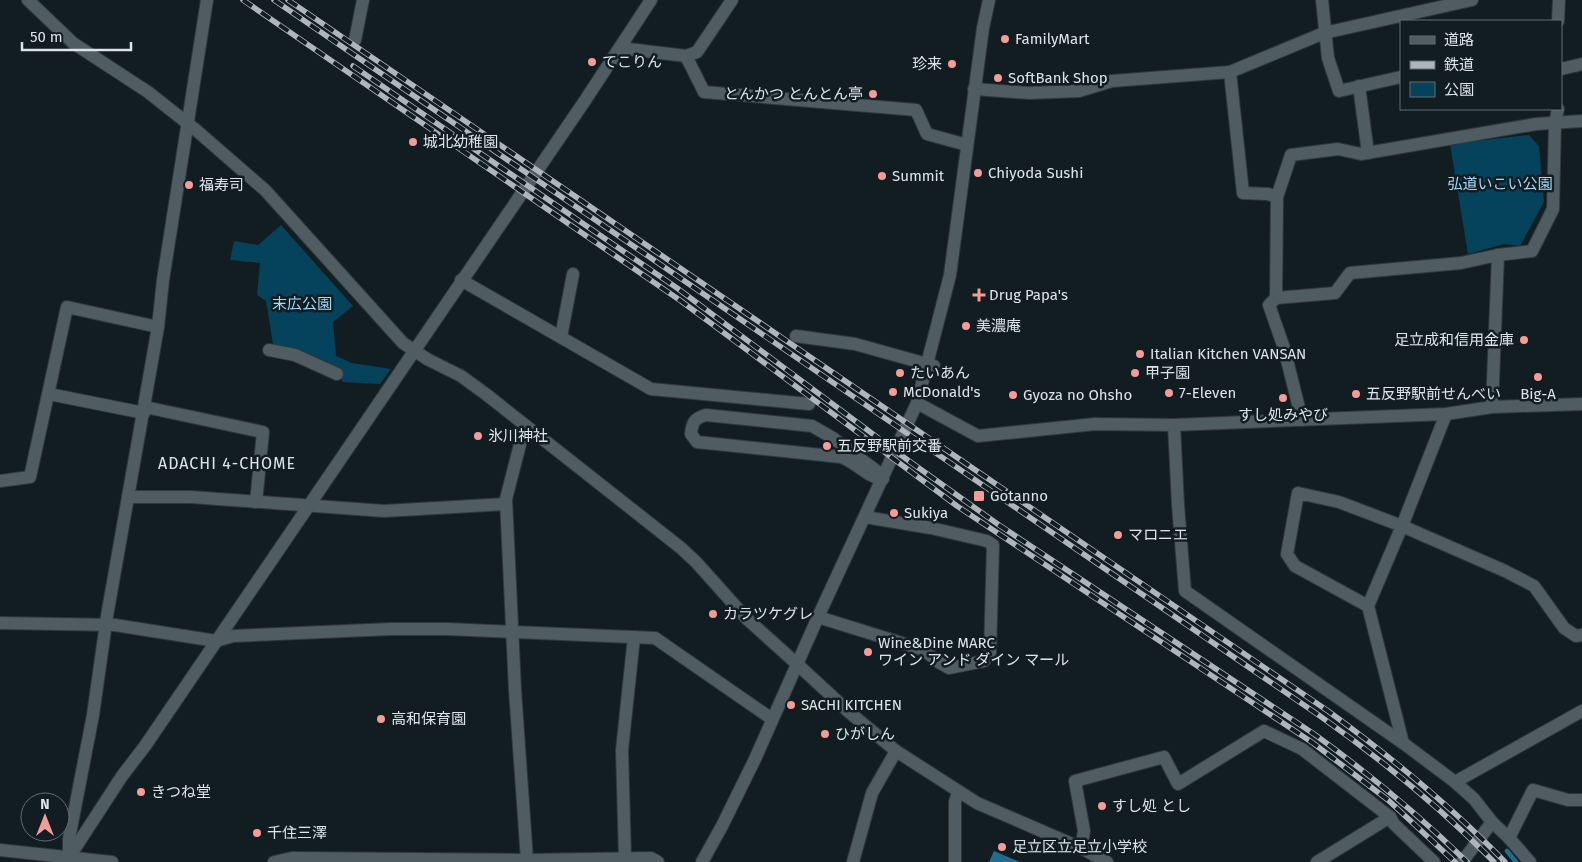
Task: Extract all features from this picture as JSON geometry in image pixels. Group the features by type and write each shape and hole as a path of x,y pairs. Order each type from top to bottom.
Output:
{"street":[{"path":"28,0 73,42 148,92 187,122 265,190 403,343 461,376 681,548 747,619 849,712 896,751 958,792 994,812 1081,848 1107,862"},
{"path":"67,859 69,839 93,715 105,625 158,327 163,280 207,0"},
{"path":"355,40 363,0"},
{"path":"67,859 651,0"},
{"path":"620,48 686,56 697,52 732,0"},
{"path":"702,862 726,818 883,479 917,403 930,365 950,275 974,89 989,0"},
{"path":"1322,0 1328,58 1340,91 1400,77"},
{"path":"974,89 1029,93 1079,91 1112,81 1230,72 1324,33 1472,0"},
{"path":"1558,20 1559,0"},
{"path":"686,56 704,92 916,110 927,134 968,145"},
{"path":"1562,69 1582,64"},
{"path":"1230,72 1243,193 1277,196"},
{"path":"1359,86 1368,153"},
{"path":"1302,420 1284,348 1269,305 1276,298 1334,293 1350,273 1461,263 1498,255 1532,251 1553,209 1555,123 1558,110"},
{"path":"1276,298 1277,196 1292,155 1338,150 1362,154 1536,124 1582,121"},
{"path":"1492,408 1498,255"},
{"path":"561,338 573,274"},
{"path":"461,280 651,389 809,404"},
{"path":"0,481 30,477 67,307 158,327"},
{"path":"796,336 855,344 930,365"},
{"path":"269,350 295,355 338,374"},
{"path":"48,394 263,432 256,502"},
{"path":"917,403 978,436 1095,424 1174,425 1302,420 1446,414 1492,408 1582,404"},
{"path":"1403,743 1368,606 1446,414"},
{"path":"706,415 812,426 833,438 878,472 883,479 876,478 854,462 841,457 697,442 691,434 692,425 694,420 706,415"},
{"path":"525,425 506,504 512,632 527,860"},
{"path":"1174,425 1185,591 1403,743 1455,782 1474,799 1492,822 1530,862"},
{"path":"1368,606 1295,566 1290,561 1286,554 1298,493 1339,502 1402,526 1505,571 1534,586 1564,628 1576,636 1582,635"},
{"path":"128,497 191,497 384,511 506,504"},
{"path":"818,617 924,650 949,668 984,661 990,653 993,545 987,541 931,528 865,518"},
{"path":"0,623 115,625 216,641 233,636 391,629 447,629 655,638 772,720"},
{"path":"625,858 622,750 634,637"},
{"path":"1455,782 1582,711"},
{"path":"1081,848 1084,831 1075,781 1164,757 1178,784 1264,731 1302,749 1390,817 1394,824 1434,862"},
{"path":"853,862 872,793 896,751"},
{"path":"1509,838 1533,790 1568,800 1582,800"},
{"path":"955,862 956,802 958,792"},
{"path":"1317,862 1390,817"},
{"path":"1462,862 1492,822"},
{"path":"0,850 21,857 112,862"},
{"path":"274,862 292,858 348,861 651,858 658,862"}],"green space":[{"name":"弘道いこい公園","path":"1529,135 1539,146 1544,202 1520,246 1504,244 1468,254 1450,144"},
{"name":"末広公園","path":"281,225 353,306 333,322 336,356 352,363 391,369 380,384 342,382 341,370 273,344 266,301 257,295 260,263 230,260 234,241 258,245"}],"shaded area":[{"path":"994,851 1020,862 989,862"}],"waterway":[{"path":"1507,851 1516,862"}],"railway":[{"path":"243,0 681,301 957,506 1313,743 1388,800 1455,862"},
{"path":"274,0 1320,716 1410,785 1494,862"},
{"path":"288,0 1328,711 1420,783 1505,862"},
{"path":"353,66 677,288 909,461 999,525 1314,734 1393,795 1467,862"}],"place":[{"name":"FamilyMart","path":"1005,39"},
{"name":"てこりん","path":"592,62"},
{"name":"珍来","path":"952,64"},
{"name":"SoftBank Shop","path":"998,78"},
{"name":"とんかつ とんとん亭","path":"873,94"},
{"name":"城北幼稚園","path":"413,142"},
{"name":"Chiyoda Sushi","path":"978,173"},
{"name":"Summit","path":"882,176"},
{"name":"福寿司","path":"189,185"},
{"name":"Drug Papa's","path":"979,295"},
{"name":"美濃庵","path":"966,326"},
{"name":"足立成和信用金庫","path":"1524,340"},
{"name":"Italian Kitchen VANSAN","path":"1140,354"},
{"name":"たいあん","path":"900,373"},
{"name":"甲子園","path":"1135,373"},
{"name":"Big-A","path":"1538,377"},
{"name":"McDonald's","path":"893,392"},
{"name":"7-Eleven","path":"1169,393"},
{"name":"五反野駅前せんべい","path":"1356,394"},
{"name":"Gyoza no Ohsho","path":"1013,395"},
{"name":"すし処みやび","path":"1283,398"},
{"name":"氷川神社","path":"478,436"},
{"name":"五反野駅前交番","path":"827,446"},
{"name":"Gotanno","path":"979,496"},
{"name":"Sukiya","path":"894,513"},
{"name":"マロニエ","path":"1118,535"},
{"name":"カラツケグレ","path":"713,614"},
{"name":"Wine&Dine MARC ワイン アンド ダイン マール","path":"868,652"},
{"name":"SACHI KITCHEN","path":"791,705"},
{"name":"高和保育園","path":"381,719"},
{"name":"ひがしん","path":"825,734"},
{"name":"きつね堂","path":"141,792"},
{"name":"すし処 とし","path":"1102,806"},
{"name":"千住三澤","path":"257,833"},
{"name":"足立区立足立小学校","path":"1002,847"}],"district":[{"name":"ADACHI 4-CHOME","path":"227,463"}]}
